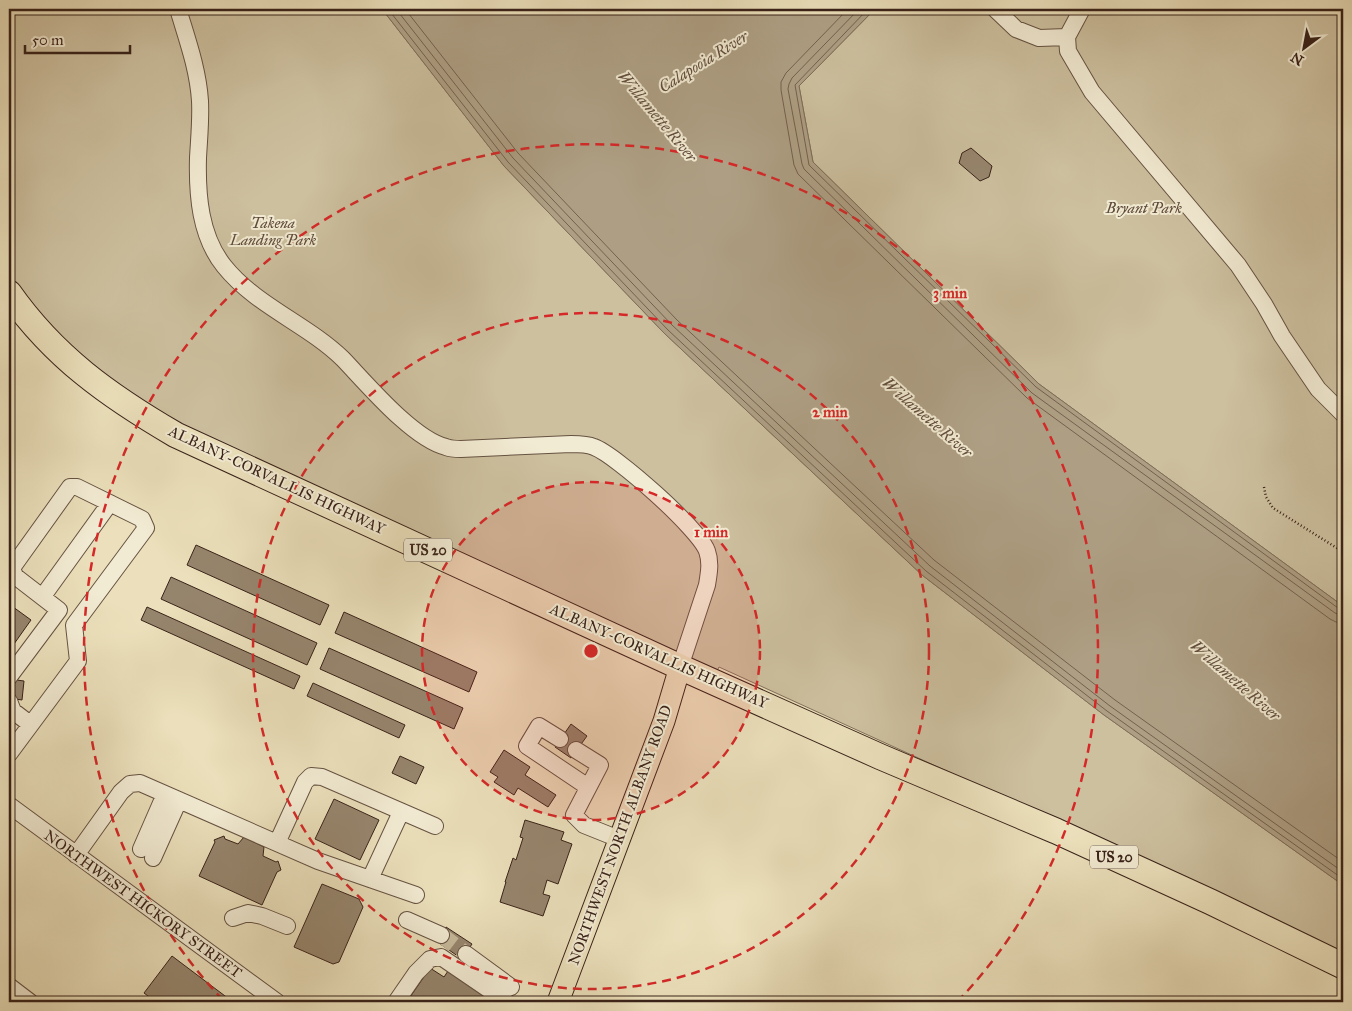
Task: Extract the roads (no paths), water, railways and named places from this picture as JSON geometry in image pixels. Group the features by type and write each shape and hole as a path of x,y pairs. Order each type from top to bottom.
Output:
{"highway":[{"name":"ALBANY-CORVALLIS HIGHWAY","path":"9,293 47,340 79,370 100,387 176,434 680,667 891,761 1064,835 1211,902 1343,966"}],"main road":[{"name":"NORTHWEST NORTH ALBANY ROAD","path":"558,1002 664,721 680,667"}],"street":[{"path":"178,9 192,58 200,99 201,119 198,173 200,212 205,232 223,265 236,280 252,293 341,357 403,419 432,441 446,448 461,449 585,444 605,453 662,500 695,532 707,550 709,560 707,585 680,667"},
{"path":"995,9 1016,29 1039,38 1068,37"},
{"path":"1082,9 1068,37 1068,50 1092,92 1238,265 1264,304 1282,336 1318,389 1343,414"},
{"path":"9,754 78,660 74,625 59,610 15,576 12,568 70,487 77,487 142,519 146,528 74,625"},
{"path":"42,596 110,503"},
{"path":"9,678 59,610"},
{"path":"9,701 13,712 30,724"},
{"path":"560,739 539,726 527,746 588,787"},
{"path":"576,750 600,766 574,815 584,825 619,839"},
{"path":"277,843 305,782 311,776 322,777 435,826"},
{"path":"76,855 121,792 130,784 140,783 318,861 416,895"},
{"path":"147,854 172,797"},
{"name":"NORTHWEST HICKORY STREET","path":"9,805 278,1002"},
{"path":"370,879 401,812"},
{"path":"233,918 248,913 262,916 287,926"},
{"path":"406,920 440,935"},
{"path":"466,954 509,995"},
{"path":"396,1002 416,974 430,959 441,957 509,995"},
{"path":"9,986 30,1002"}],"water":[{"path":"382,9 875,9 799,86 813,162 1039,384 1343,606 1343,885 1104,715 922,575 664,333 504,166"}],"tunnel":[{"path":"441,935 466,954"}],"water label":[{"name":"Calapooia River","path":"703,61"},
{"name":"Willamette River","path":"658,116"},
{"name":"Willamette River","path":"928,417"},
{"name":"Willamette River","path":"1236,680"}],"park label":[{"name":"Bryant Park","path":"1144,208"},
{"name":"Takena Landing Park","path":"273,232"}]}
